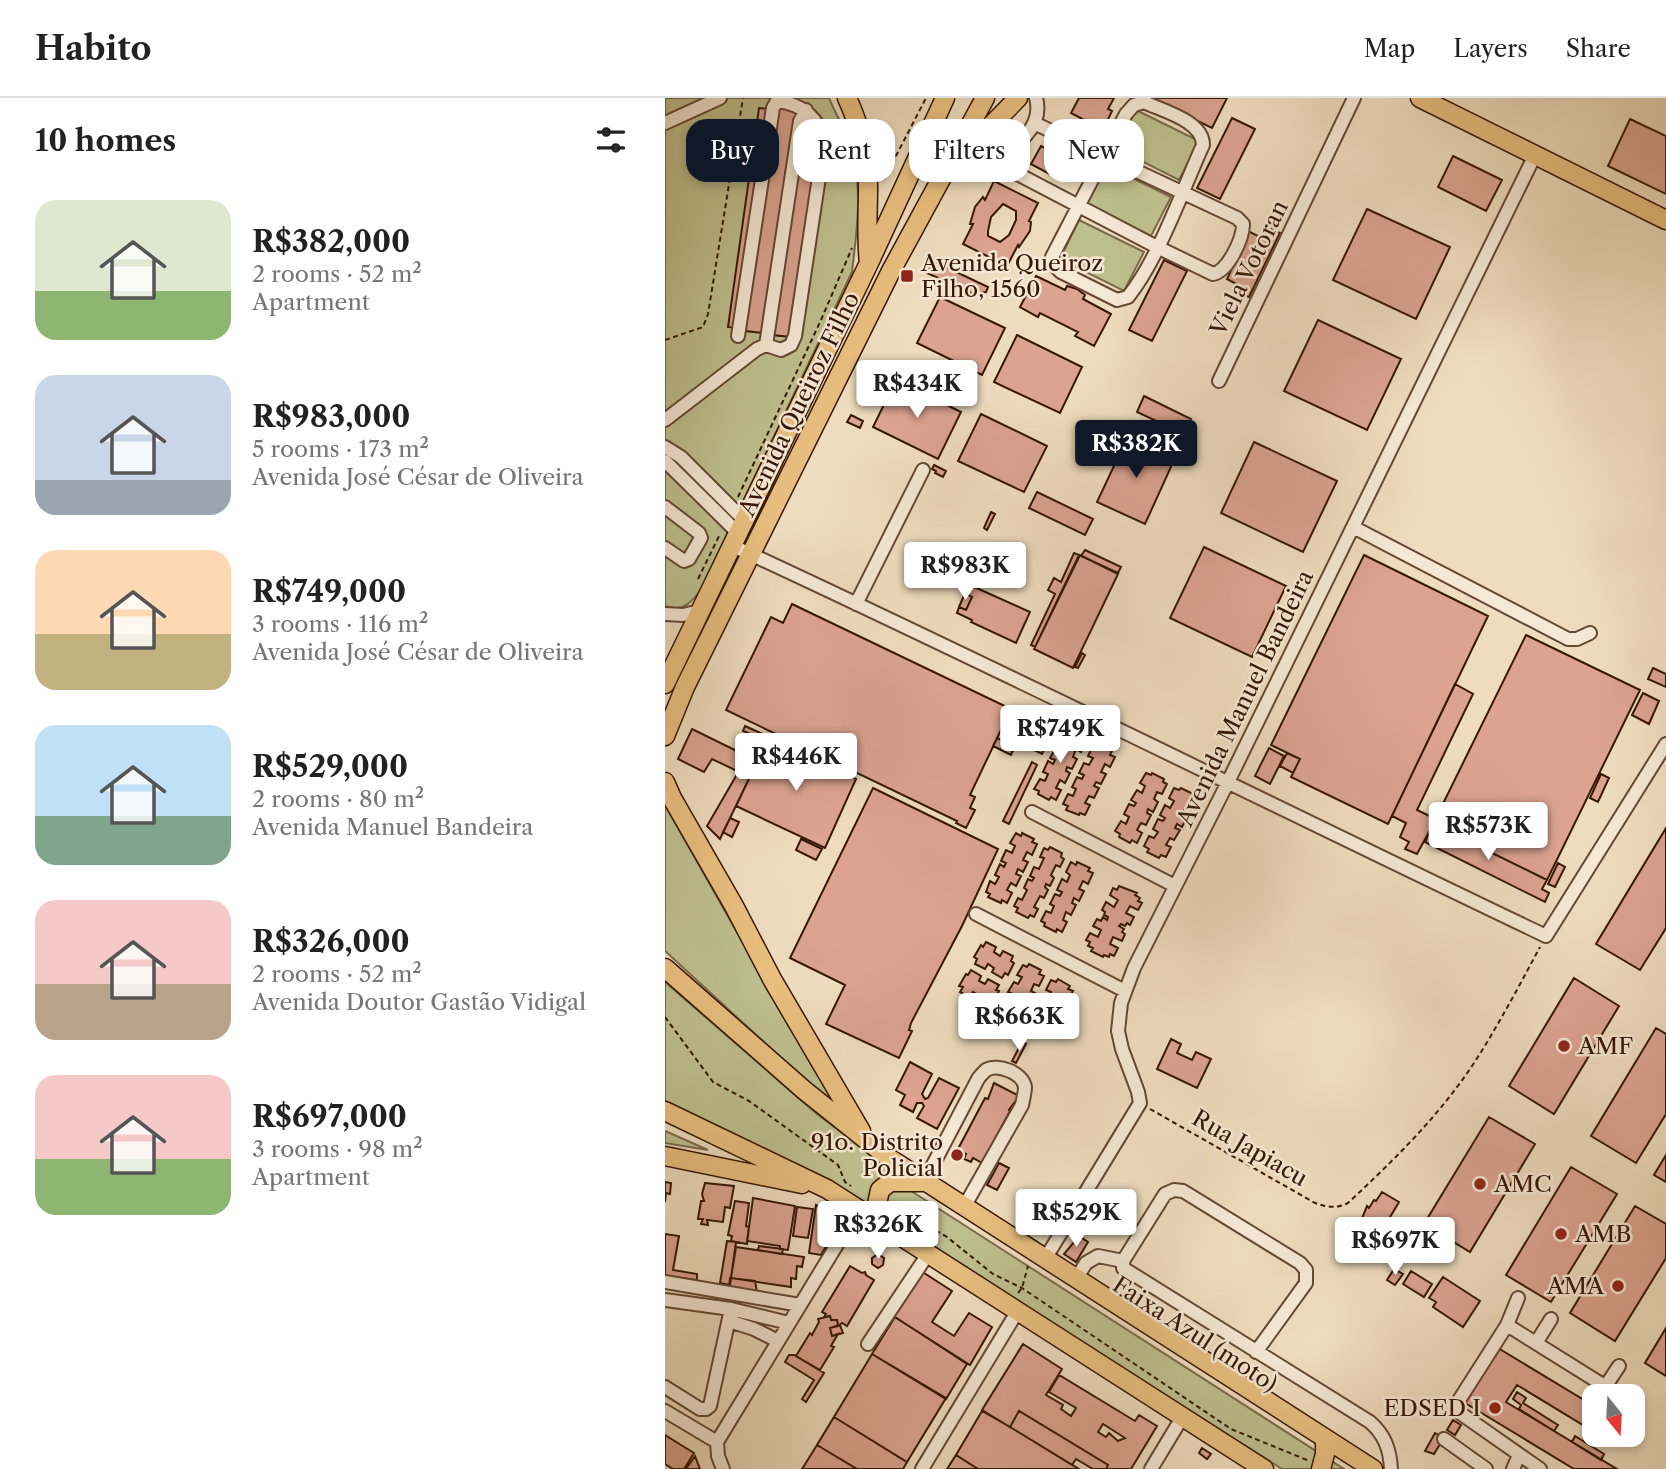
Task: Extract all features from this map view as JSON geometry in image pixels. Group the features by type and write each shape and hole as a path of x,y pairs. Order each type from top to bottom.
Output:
{"highway":[{"path":"847,98 863,145 868,186 866,242 869,263"},
{"name":"Avenida Queiroz Filho","path":"665,684 738,527 869,263 945,98"},
{"name":"Avenida Queiroz Filho","path":"974,119 985,98"},
{"path":"997,119 1018,98"},
{"path":"1420,98 1666,220"},
{"name":"Avenida Queiroz Filho","path":"665,736 685,687 891,271 940,182"},
{"path":"665,782 772,979 866,1140"},
{"path":"665,968 804,1090 921,1182 1076,1279 1325,1442 1373,1469"},
{"path":"665,1111 827,1189 1264,1469"},
{"path":"665,1156 827,1189"},
{"path":"888,1229 887,1220 877,1204 880,1190 890,1182 921,1182"},
{"path":"1322,1468 1325,1442"}],"street":[{"path":"665,123 720,98"},
{"path":"1030,129 1038,118 1036,98"},
{"name":"Viela Votoran","path":"1219,381 1354,98"},
{"path":"738,336 773,108 777,101 789,103 806,110 822,131 824,144 795,336 791,345 781,350 766,345"},
{"path":"1091,182 1052,257 1061,272 1117,300 1129,297 1157,247 1203,145 1203,136 1196,127 1145,102 1134,105 1124,119"},
{"path":"665,420 766,345 800,121 806,110"},
{"path":"1034,123 1044,128"},
{"name":"Avenida Manuel Bandeira","path":"1140,1103 1139,1092 1118,1031 1119,1014 1134,968 1535,155"},
{"path":"1030,180 1213,274 1225,269 1243,232 1243,224 1237,218 1144,174"},
{"path":"665,447 681,457 738,527 752,554 1546,936 1666,744"},
{"path":"665,461 726,521 738,527"},
{"path":"856,604 923,470"},
{"path":"665,506 699,533 701,538 689,559 684,561 665,548"},
{"path":"1353,527 1568,639 1577,639 1590,633"},
{"path":"665,614 683,615 701,611"},
{"path":"1032,812 1175,886"},
{"path":"976,914 1125,991"},
{"name":"Faixa Azul (moto)","path":"737,1031 830,1116 921,1182 1364,1469"},
{"path":"921,1182 985,1071 1005,1069 1020,1077 1025,1087 1022,1105 964,1208"},
{"path":"1039,1257 1140,1103"},
{"path":"1256,1352 1307,1283 1305,1270 1300,1264 1183,1191 1174,1190 1165,1194 1123,1261 1123,1268 1256,1352 1378,1429 1390,1451 1391,1469"},
{"path":"723,1469 717,1442 858,1210"},
{"path":"868,1344 927,1254"},
{"path":"1076,1279 1086,1263 1098,1256 1123,1261"},
{"path":"665,1282 800,1305"},
{"path":"1518,1298 1507,1325 1456,1405 1460,1413 1540,1469"},
{"path":"665,1300 730,1315 763,1315 789,1323"},
{"path":"922,1469 1013,1309"},
{"path":"730,1315 778,1341"},
{"path":"665,1387 700,1409 710,1406 730,1315"},
{"path":"1536,1343 1551,1318"},
{"path":"1507,1325 1603,1385 1607,1384 1619,1366"},
{"path":"665,1411 717,1442"},
{"path":"1151,1469 1182,1416"},
{"path":"1444,1439 1486,1469"},
{"path":"1513,1469 1519,1455"}],"path":[{"path":"665,340 703,327 708,314 743,98"},
{"path":"868,186 877,188 889,172 926,98"},
{"path":"738,527 852,247"},
{"path":"698,580 726,521"},
{"name":"Rua Japiacu","path":"1140,1103 1315,1203 1335,1208 1348,1203 1413,1139 1466,1074 1546,936"},
{"path":"665,1017 713,1082 749,1101 838,1165 845,1182 854,1188"},
{"path":"877,1204 904,1210 947,1237 993,1274 1022,1288 1231,1429 1322,1468"},
{"path":"1013,1309 1028,1263 1039,1257"}],"green space":[{"path":"665,98 829,98 839,119 793,119 793,182 858,182 852,272 702,588 691,602 682,607 665,606"},
{"path":"1134,109 1199,141 1179,180 1144,162 1144,119 1129,119"},
{"path":"1097,182 1141,182 1171,197 1151,236 1086,204"},
{"path":"1079,220 1144,252 1124,291 1060,259"},
{"path":"665,805 833,1102 827,1100 665,951"},
{"path":"665,982 817,1114 889,1168 892,1172 889,1177 874,1187 868,1201 872,1205 869,1208 665,1103"},
{"path":"665,1131 708,1150 665,1143"},
{"path":"908,1189 1344,1469 1282,1469 923,1242 894,1218 886,1207 886,1195 891,1191"}],"building":[{"path":"1079,98 1114,98 1108,109 1112,111 1108,119 1082,119 1071,113"},
{"path":"1150,98 1227,98 1212,128"},
{"path":"778,107 797,110 796,119 793,119 793,136 763,333 745,331 767,182 779,182 779,119 776,119"},
{"path":"759,108 768,109 767,119 757,119"},
{"path":"1232,118 1255,129 1220,199 1197,188"},
{"path":"1630,119 1666,136 1666,194 1608,166"},
{"path":"1041,146 1044,148 1044,171 1031,164"},
{"path":"1453,156 1502,180 1486,211 1438,187"},
{"path":"749,182 757,182 736,328 728,327"},
{"path":"795,182 815,182 791,337 772,335"},
{"path":"994,182 996,182 1038,203 1029,221 1030,231 1019,247 1018,245 1007,266 963,244 973,224 970,224 975,207 983,197 985,200"},
{"path":"1003,204 1016,211 1016,220 1009,235 1000,242 988,236 988,231 991,217"},
{"path":"1367,209 1450,247 1416,319 1333,280"},
{"path":"1271,229 1280,233 1249,297 1240,292 1242,287 1227,279 1234,264 1230,262 1246,230 1266,240"},
{"path":"1164,260 1187,271 1152,341 1129,330"},
{"path":"933,261 988,287 986,292 973,294 927,273"},
{"path":"1036,276 1065,290 1067,286 1077,289 1085,295 1083,299 1111,314 1094,346 1075,336 1078,332 1040,313 1038,317 1020,307"},
{"path":"940,297 1005,328 982,375 917,343"},
{"path":"1318,320 1401,359 1367,430 1284,391"},
{"path":"1017,335 1082,367 1060,413 994,382"},
{"path":"896,380 961,412 938,459 873,427"},
{"path":"1144,396 1191,419 1184,434 1137,412"},
{"path":"981,414 1047,446 1024,492 958,461"},
{"path":"851,415 863,421 860,428 847,422"},
{"path":"1128,436 1175,458 1145,524 1097,502"},
{"path":"1254,442 1337,481 1303,552 1221,513"},
{"path":"934,465 946,471 943,477 932,469"},
{"path":"1037,492 1093,519 1085,535 1029,508"},
{"path":"991,512 995,514 987,530 984,528"},
{"path":"1204,547 1286,586 1252,657 1170,618"},
{"path":"1085,550 1121,567 1118,573 1081,556"},
{"path":"1074,553 1079,555 1035,647 1031,645 1055,594 1048,590 1054,578 1061,582"},
{"path":"1080,555 1118,574 1073,668 1034,649"},
{"path":"1364,555 1488,616 1388,824 1291,777 1300,759 1271,745"},
{"path":"970,585 1030,612 1016,643 957,613 959,607 966,610 972,597 965,593"},
{"path":"965,593 972,597 966,610 959,607"},
{"path":"792,604 1011,709 970,795 975,797 970,808 975,810 966,828 956,823 957,821 726,710 771,617 783,623"},
{"path":"1526,635 1640,690 1547,880 1433,824"},
{"path":"1082,653 1085,655 1078,668 1075,667"},
{"path":"1653,668 1666,674 1666,687 1648,679"},
{"path":"1455,684 1473,694 1417,810 1436,819 1417,854 1405,849 1409,842 1400,837 1406,823 1392,816"},
{"path":"1643,693 1659,701 1649,724 1632,715"},
{"path":"745,726 769,737 720,839 707,826 754,745 747,742 748,733 743,731"},
{"path":"692,729 745,755 737,771 712,759 704,772 678,759"},
{"path":"1065,730 1083,736 1082,740 1086,742 1081,752 1076,749 1073,757 1077,759 1072,769 1067,767 1066,771 1070,773 1065,783 1060,780 1056,788 1061,790 1056,800 1051,797 1049,800 1034,789 1040,779 1045,781 1048,774 1043,772 1048,761 1053,764 1055,760 1050,758 1056,748 1061,750 1064,743 1059,741"},
{"path":"769,737 856,779 825,848 736,806"},
{"path":"1039,737 1048,741 1042,754 1034,750"},
{"path":"997,738 1015,746 1011,755 993,746"},
{"path":"1100,745 1112,751 1110,755 1115,757 1110,767 1105,764 1101,772 1106,774 1101,784 1096,782 1094,786 1099,788 1094,798 1089,796 1085,803 1090,805 1085,815 1066,810 1068,806 1063,804 1068,794 1073,796 1076,789 1072,787 1077,777 1082,779 1084,775 1079,773 1084,763 1089,765 1093,758 1088,756 1093,746 1098,748"},
{"path":"1269,748 1284,756 1270,784 1255,776"},
{"path":"1287,753 1300,759 1293,773 1280,766"},
{"path":"1032,762 1037,765 1009,824 1003,821"},
{"path":"1146,773 1164,779 1163,782 1167,784 1162,794 1157,792 1154,799 1158,802 1153,812 1148,809 1147,813 1151,815 1146,825 1141,823 1137,830 1142,833 1137,843 1132,840 1130,843 1119,837 1120,834 1115,831 1121,821 1126,824 1129,817 1124,814 1129,804 1134,806 1136,803 1131,800 1137,790 1142,793 1145,786 1140,783"},
{"path":"1601,774 1609,778 1598,802 1590,798"},
{"path":"873,788 998,849 962,926 911,1023 909,1030 912,1031 899,1058 826,1024 845,985 790,958"},
{"path":"1174,788 1181,788 1193,794 1191,797 1196,799 1191,809 1186,807 1182,814 1187,817 1182,827 1177,824 1175,828 1180,830 1174,840 1170,838 1166,845 1171,847 1166,857 1161,855 1159,858 1147,852 1149,849 1144,846 1149,836 1154,838 1158,832 1153,829 1158,819 1163,821 1165,818 1160,815 1165,805 1170,808 1174,801 1169,798"},
{"path":"730,818 739,822 732,837 723,832"},
{"path":"1433,824 1547,880 1542,889 1549,893 1545,902 1425,842"},
{"path":"1666,828 1666,928 1640,970 1596,944"},
{"path":"1016,833 1034,839 1032,842 1037,844 1032,855 1027,852 1023,860 1028,862 1023,872 1018,869 1016,874 1021,876 1016,886 1011,883 1007,890 1012,893 1007,903 1002,900 1001,903 988,897 990,894 986,892 990,881 995,884 999,877 995,875 1000,864 1004,867 1006,863 1001,861 1006,850 1012,853 1015,846 1010,843"},
{"path":"801,839 822,849 816,860 796,850"},
{"path":"1050,847 1062,853 1061,857 1064,859 1060,867 1056,865 1050,886 1046,884 1048,890 1044,898 1040,896 1034,907 1038,909 1034,917 1030,915 1028,918 1016,912 1018,908 1014,906 1018,898 1022,900 1028,879 1032,881 1034,878 1030,876 1034,867 1039,869 1044,858 1040,857 1044,848 1048,850"},
{"path":"1071,862 1090,868 1088,871 1093,873 1088,884 1083,881 1079,889 1084,891 1079,901 1074,898 1072,903 1076,905 1071,915 1066,912 1063,920 1067,922 1062,932 1057,929 1056,932 1044,926 1045,923 1041,921 1046,911 1051,913 1054,906 1050,904 1055,894 1060,896 1062,892 1057,890 1062,879 1067,882 1070,875 1066,872"},
{"path":"1558,863 1565,867 1555,887 1548,884"},
{"path":"1119,886 1137,893 1135,895 1140,898 1138,901 1142,903 1138,910 1130,906 1126,913 1134,917 1130,925 1127,923 1125,926 1119,926 1124,929 1122,932 1125,934 1122,941 1113,937 1110,944 1118,948 1114,956 1110,954 1109,957 1103,957 1091,951 1093,948 1088,946 1090,942 1086,940 1090,933 1098,937 1101,930 1093,926 1097,919 1101,921 1103,917 1107,920 1108,917 1102,910 1106,902 1114,907 1118,900 1110,895 1113,888 1117,890"},
{"path":"986,942 996,947 994,952 1000,956 1003,951 1013,956 1011,961 1014,963 1008,975 1005,973 1002,978 992,972 994,968 988,964 985,969 975,964 977,959 974,957"},
{"path":"1029,964 1041,970 1039,974 1044,976 1039,986 1034,984 1031,991 1035,993 1030,1003 1025,1001 1024,1004 1012,998 1013,994 1008,992 1014,982 1018,984 1022,977 1017,975 1023,965 1027,967"},
{"path":"971,970 981,976 979,981 985,984 988,979 999,985 993,1003 990,1002 987,1006 977,1001 979,996 973,992 970,997 960,992 963,987 959,986"},
{"name":"AMF","path":"1574,978 1619,1006 1554,1114 1509,1086"},
{"path":"1058,979 1073,991 1068,1001 1063,999 1059,1006 1064,1008 1059,1018 1054,1016 1052,1019 1040,1013 1042,1010 1037,1007 1042,997 1047,999 1051,992 1046,990 1051,980 1056,982"},
{"path":"1656,1028 1666,1034 1666,1114 1636,1163 1591,1136"},
{"path":"1171,1039 1181,1044 1177,1053 1192,1060 1196,1052 1211,1059 1197,1088 1157,1069"},
{"path":"1022,1042 1026,1044 1016,1063 1012,1061"},
{"path":"910,1062 932,1074 922,1094 925,1099 939,1078 959,1088 937,1129 917,1118 924,1106 922,1103 917,1103 913,1112 900,1105 905,1095 896,1090"},
{"path":"994,1083 1019,1096 982,1163 973,1158 971,1162 964,1159 966,1154 958,1149 985,1098 988,1099"},
{"name":"AMC","path":"1489,1117 1535,1144 1470,1252 1424,1224"},
{"path":"1666,1155 1666,1182 1654,1175"},
{"path":"999,1163 1009,1168 997,1190 987,1185"},
{"name":"AMB","path":"1571,1167 1617,1194 1551,1302 1506,1275"},
{"path":"665,1182 671,1183 670,1194 666,1193 665,1202"},
{"path":"705,1183 734,1186 730,1208 725,1207 723,1222 707,1220 708,1225 701,1224 703,1219 698,1219 701,1201 704,1201 702,1194"},
{"path":"1382,1192 1399,1202 1371,1249 1354,1238 1367,1206 1369,1208"},
{"path":"753,1198 795,1206 788,1250 780,1249 780,1246 747,1241"},
{"path":"735,1201 749,1203 747,1244 731,1241 732,1236 728,1235"},
{"path":"816,1205 827,1211 839,1225 821,1255 809,1253"},
{"name":"AMA","path":"1635,1206 1666,1224 1666,1258 1615,1341 1570,1313"},
{"path":"797,1207 813,1209 808,1238 793,1236"},
{"path":"665,1234 679,1236 673,1270 697,1274 697,1280 665,1276"},
{"path":"1079,1236 1088,1242 1076,1262 1064,1254"},
{"path":"727,1241 736,1242 730,1285 720,1283"},
{"path":"759,1246 783,1249 782,1254 758,1250"},
{"path":"736,1247 804,1257 802,1267 797,1266 796,1279 791,1278 791,1287 731,1278"},
{"path":"878,1254 884,1258 883,1265 878,1268 872,1264 872,1258"},
{"path":"850,1266 865,1272 874,1280 847,1326 842,1323 838,1326 837,1320 831,1320 830,1316 824,1317 826,1314 822,1312"},
{"path":"1394,1269 1403,1274 1395,1285 1387,1280"},
{"path":"921,1271 952,1291 932,1322 954,1336 969,1313 992,1327 970,1365 890,1314"},
{"path":"1411,1271 1432,1284 1424,1297 1403,1284"},
{"path":"1443,1277 1480,1301 1463,1327 1433,1307 1436,1302 1429,1298"},
{"path":"730,1278 755,1281 757,1292 729,1288"},
{"path":"830,1316 831,1320 837,1320 838,1326 830,1328 832,1336 838,1334 831,1346 834,1347 820,1370 796,1356 810,1333 812,1335 818,1319"},
{"path":"895,1317 967,1364 946,1399 872,1354"},
{"path":"840,1325 843,1333 832,1336 830,1328"},
{"path":"1666,1328 1666,1376 1645,1363"},
{"path":"1023,1344 1062,1369 1046,1395 1063,1405 1061,1409 1071,1416 1076,1408 1049,1392 1059,1375 1135,1421 1139,1415 1157,1426 1131,1469 1106,1469 1108,1465 1019,1411 1010,1427 982,1410","holes":["1103,1424 1125,1438 1118,1441 1109,1433 1106,1437 1098,1432"]},
{"name":"EDSED I","path":"1498,1348 1582,1399 1582,1424 1517,1385 1506,1402 1617,1469 1574,1469 1465,1403"},
{"path":"872,1354 946,1398 907,1462 834,1417"},
{"path":"789,1355 794,1355 824,1373 806,1402 802,1399 814,1380 785,1362"},
{"path":"1517,1392 1526,1398 1523,1403 1558,1425 1554,1431 1519,1409 1521,1405 1513,1399"},
{"path":"982,1411 1079,1469 978,1469 956,1455"},
{"path":"1019,1411 1108,1465 1106,1469 1093,1469 1076,1459 1072,1465 1010,1427"},
{"path":"834,1417 907,1462 903,1469 857,1469 817,1445"},
{"path":"1453,1420 1461,1425 1455,1435 1447,1430"},
{"path":"1435,1433 1442,1437 1442,1441 1434,1454 1425,1451"},
{"path":"665,1435 694,1453 684,1469 673,1469 665,1464"},
{"path":"1575,1436 1582,1440 1582,1447 1593,1447 1604,1454 1601,1460 1572,1442"},
{"path":"817,1445 857,1469 802,1469"},
{"path":"1202,1448 1211,1454 1207,1459 1199,1453"},
{"path":"956,1455 978,1469 947,1469"},
{"path":"695,1456 700,1469 686,1469"}],"place":[{"name":"Avenida Queiroz Filho, 1560","path":"907,276"},
{"name":"AMF","path":"1564,1046"},
{"name":"91o. Distrito Policial","path":"957,1155"},
{"name":"AMC","path":"1480,1184"},
{"name":"AMB","path":"1561,1234"},
{"name":"AMA","path":"1618,1286"},
{"name":"EDSED I","path":"1495,1408"}]}
